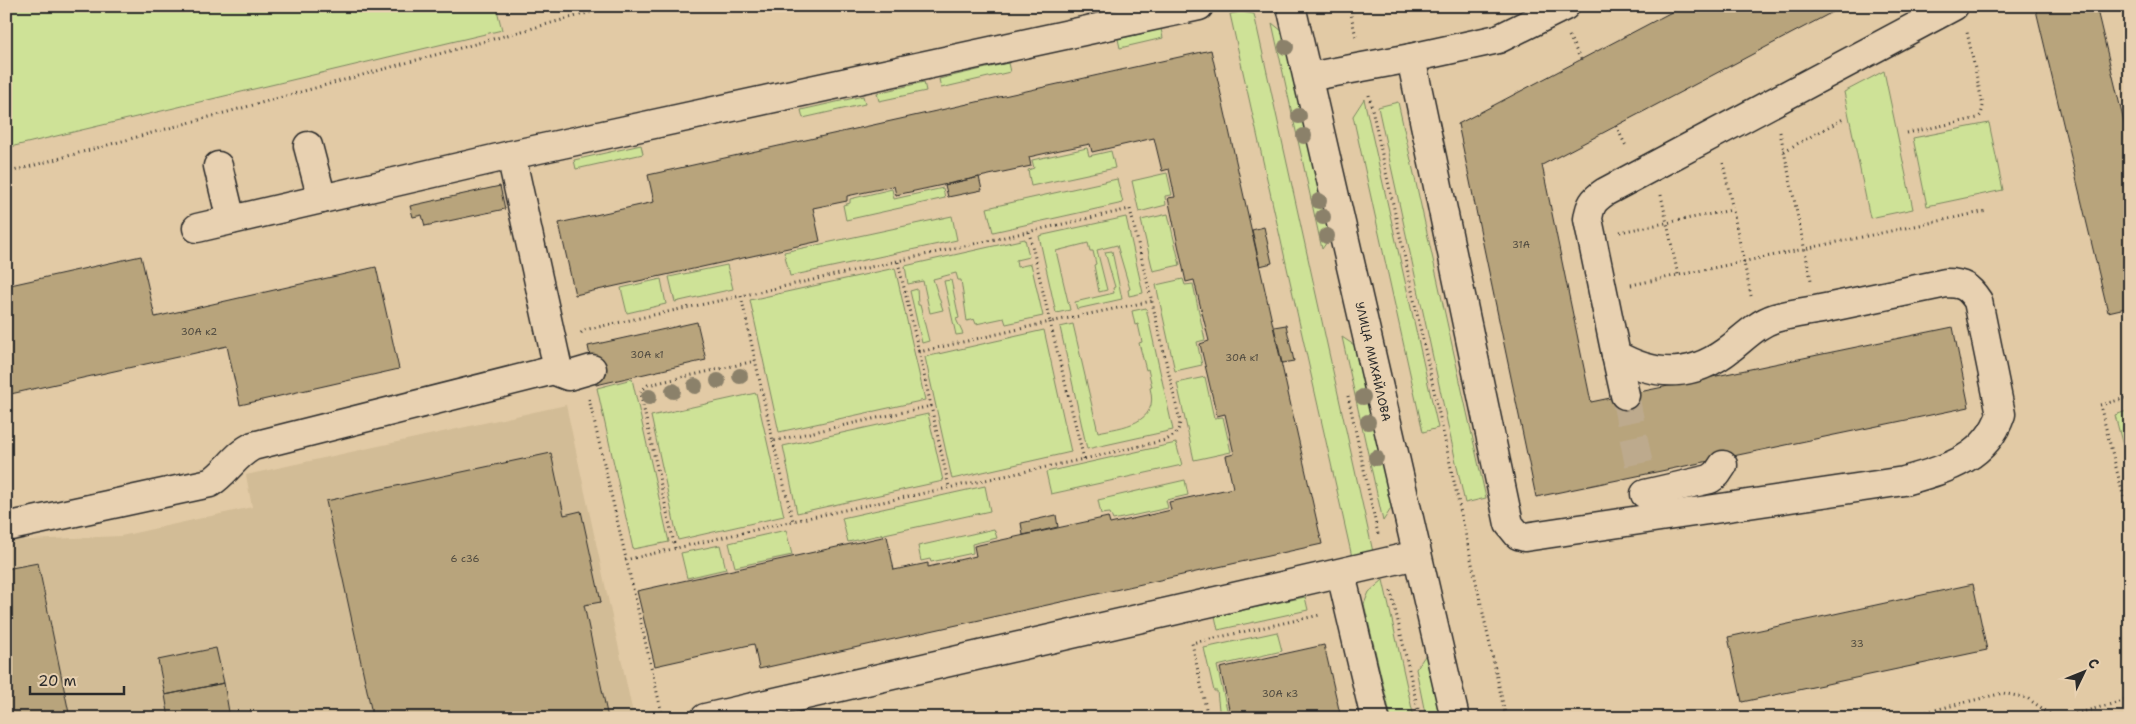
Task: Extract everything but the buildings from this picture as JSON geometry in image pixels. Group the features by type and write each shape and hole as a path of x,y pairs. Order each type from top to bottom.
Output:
{"street":[{"path":"197,228 511,155 1199,6"},
{"name":"УЛИЦА МИХАЙЛОВА","path":"1291,6 1454,718"},
{"path":"1308,77 1411,58 1498,39 1565,6"},
{"path":"1625,395 1588,219 1589,207 1594,199 1774,102 1960,15"},
{"path":"1411,58 1508,524 1518,535 1531,537 1646,496 1710,479 1717,474 1723,465"},
{"path":"308,146 322,199"},
{"path":"6,528 210,483 222,475 243,451 253,446 578,370 511,155"},
{"path":"218,166 231,220"},
{"path":"1616,355 1635,365 1655,371 1676,372 1697,368 1716,360 1757,327 1776,318 1946,283 1959,283 1969,288 1978,301 2001,414 1996,428 1977,452 1953,464 1904,480 1646,496"},
{"path":"705,718 1341,574 1417,555"},
{"path":"1341,574 1375,718"}],"path":[{"path":"6,173 613,6"},
{"path":"1349,6 1506,718"},
{"path":"1907,133 1978,118 1982,115 1983,106 1960,15"},
{"path":"1774,102 1817,310"},
{"path":"1784,151 1845,118"},
{"path":"1716,132 1757,327"},
{"path":"1655,165 1678,275"},
{"path":"584,330 898,262 1130,209 1180,421 1179,429 1175,436 1166,440 624,560"},
{"path":"1592,238 1732,210"},
{"path":"1603,290 1987,211"},
{"path":"1029,232 1084,459"},
{"path":"898,262 949,487"},
{"path":"741,296 793,522"},
{"path":"919,352 1152,301"},
{"path":"675,548 640,392 648,385 755,361"},
{"path":"578,370 663,718"},
{"path":"2130,397 2100,405 2130,522"},
{"path":"773,441 931,406"},
{"path":"1208,718 1192,643 1350,608"},
{"path":"1902,718 2003,693 2026,698 2056,718"},
{"path":"2061,718 2130,699"}],"shaded area":[{"path":"566,405 634,718 6,718 6,541 121,536 252,507 246,475"}],"green space":[{"path":"16,6 496,6 502,30 6,148 6,8"},
{"path":"1241,12 1254,14 1373,552 1352,557 1230,14"},
{"path":"1272,23 1287,35 1334,232 1322,249"},
{"path":"1161,29 1163,38 1120,48 1118,39"},
{"path":"1008,63 1010,72 941,88 939,79"},
{"path":"1884,71 1913,209 1870,218 1844,92"},
{"path":"924,82 926,91 879,101 877,93"},
{"path":"863,96 865,104 803,118 801,110"},
{"path":"1364,99 1438,428 1423,432 1353,116"},
{"path":"1398,102 1486,498 1465,503 1378,107"},
{"path":"1989,123 2003,190 1927,206 1913,138"},
{"path":"641,145 643,154 576,169 574,160"},
{"path":"1087,148 1089,156 1111,151 1115,168 1031,186 1028,170 1034,168 1032,160"},
{"path":"1167,173 1172,195 1165,196 1166,205 1139,212 1132,181"},
{"path":"1117,179 1123,203 993,232 987,208"},
{"path":"943,188 945,198 846,220 843,205 850,203 850,199 892,189 894,199"},
{"path":"1168,214 1180,265 1153,271 1141,220"},
{"path":"952,216 957,240 790,276 784,252"},
{"path":"1126,217 1143,293 1129,296 1128,290 1130,289 1117,245 1097,250 1107,290 1099,292 1094,265 1096,264 1093,251 1090,251 1088,243 1056,251 1070,310 1056,313 1039,236"},
{"path":"1025,239 1029,257 1016,260 1017,267 1031,264 1043,316 1006,324 1004,318 976,324 974,319 967,321 961,280 958,280 956,273 933,279 943,310 930,313 923,281 908,284 905,266"},
{"path":"1112,251 1122,299 1077,309 1075,302 1114,293 1113,288 1115,287 1105,252"},
{"path":"727,265 733,289 675,302 669,277"},
{"path":"895,268 925,400 779,432 750,300"},
{"path":"661,279 666,304 627,313 621,288"},
{"path":"1183,279 1185,285 1193,284 1205,340 1197,342 1202,365 1175,371 1156,285"},
{"path":"951,280 959,318 956,319 963,334 956,335 944,281"},
{"path":"917,289 918,305 920,305 929,341 922,343 910,291"},
{"path":"1146,308 1173,430 1087,449 1060,327 1073,324 1098,432 1118,428 1137,422 1149,409 1152,400 1150,388 1152,387 1148,369 1146,370 1139,343 1142,342 1138,324 1135,325 1132,311"},
{"path":"1044,330 1071,452 952,479 925,357"},
{"path":"1342,337 1360,349 1394,504 1383,521"},
{"path":"1205,377 1214,418 1223,417 1231,452 1194,460 1177,383"},
{"path":"632,379 669,542 633,549 597,388"},
{"path":"756,393 784,516 678,540 651,416"},
{"path":"2130,410 2130,473 2115,415"},
{"path":"928,414 943,481 797,513 783,446"},
{"path":"1176,443 1182,465 1051,494 1046,472"},
{"path":"1185,480 1188,495 1166,500 1168,508 1113,520 1110,513 1101,514 1098,500"},
{"path":"985,486 990,511 848,542 842,518"},
{"path":"994,529 997,538 972,544 973,553 931,562 930,559 921,561 918,546"},
{"path":"786,530 792,555 735,567 729,543"},
{"path":"720,545 726,569 687,578 681,553"},
{"path":"1383,580 1414,718 1391,718 1364,604 1369,592"},
{"path":"1305,597 1308,610 1218,630 1215,616"},
{"path":"1277,632 1282,651 1217,666 1229,718 1220,718 1217,691 1214,691 1204,648"},
{"path":"1427,653 1441,718 1426,718 1416,669"}],"tunnel":[{"path":"1625,395 1641,475"}]}
